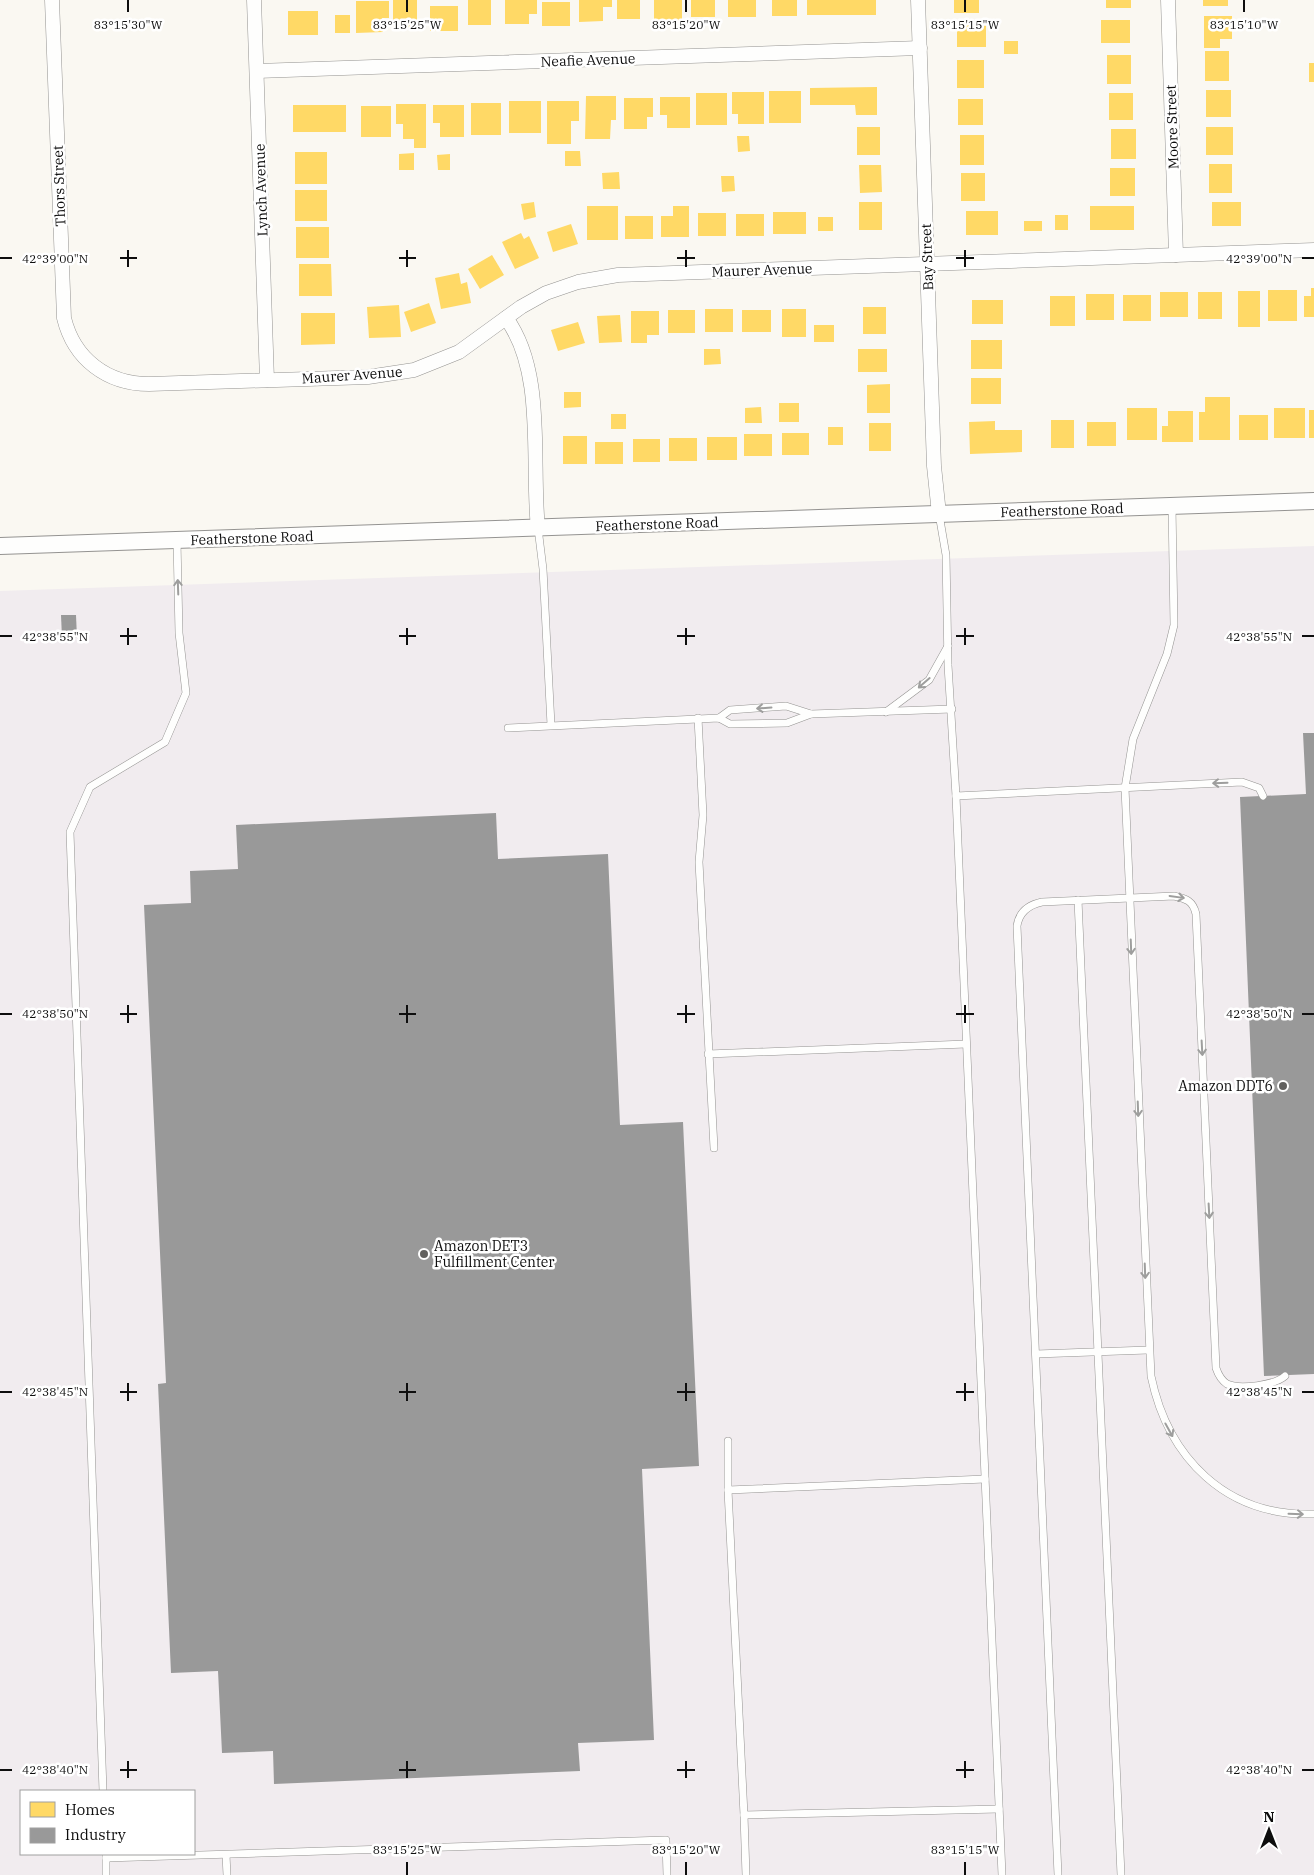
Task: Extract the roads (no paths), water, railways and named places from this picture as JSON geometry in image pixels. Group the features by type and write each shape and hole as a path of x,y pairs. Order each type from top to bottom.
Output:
{"street":[{"name":"Thors Street","path":"52,0 63,310 73,342 90,364"},
{"name":"Lynch Avenue","path":"254,0 268,380"},
{"name":"Bay Street","path":"918,0 935,489 939,514"},
{"name":"Moore Street","path":"1168,0 1176,255"},
{"name":"Neafie Avenue","path":"257,71 920,48"},
{"name":"Maurer Avenue","path":"90,364 110,376 133,383 368,377 414,370 459,352 536,298 557,289 591,279 618,275 1314,250"},
{"path":"506,318 521,342 529,375 533,406 538,528"},
{"name":"Featherstone Road","path":"0,546 1314,501"}],"lane":[{"path":"1172,506 1174,625 1167,654 1134,739 1125,788 1148,1350 1156,1402 1179,1448 1195,1468 1217,1485 1260,1508 1279,1513 1314,1514"},
{"path":"939,514 946,555 948,665 956,796 1002,1875"},
{"path":"538,528 543,569 551,725"},
{"path":"103,1790 70,832 90,787 165,742 186,693 179,633 177,541"},
{"path":"886,712 929,680 949,643"},
{"path":"719,718 730,710 786,706 811,714"},
{"path":"508,728 698,718 719,718 730,724 787,722 811,714 952,709"},
{"path":"698,718 703,815 699,862 714,1148"},
{"path":"956,796 1242,782 1259,788 1263,796"},
{"path":"1058,1875 1017,926 1023,911 1031,904 1174,896 1185,898 1193,904 1196,914 1216,1368 1219,1376 1228,1384 1269,1384 1279,1381 1286,1376"},
{"path":"1078,900 1121,1875"},
{"path":"708,1054 966,1044"},
{"path":"1036,1354 1148,1350"},
{"path":"728,1441 728,1490 746,1875"},
{"path":"728,1490 985,1479"},
{"path":"744,1815 999,1809"},
{"path":"106,1875 106,1856 226,1855 666,1840 667,1875"},
{"path":"226,1855 227,1875"}],"place":[{"name":"Amazon DDT6","path":"1283,1086"},
{"name":"Amazon DET3 Fulfillment Center","path":"424,1254"}]}
